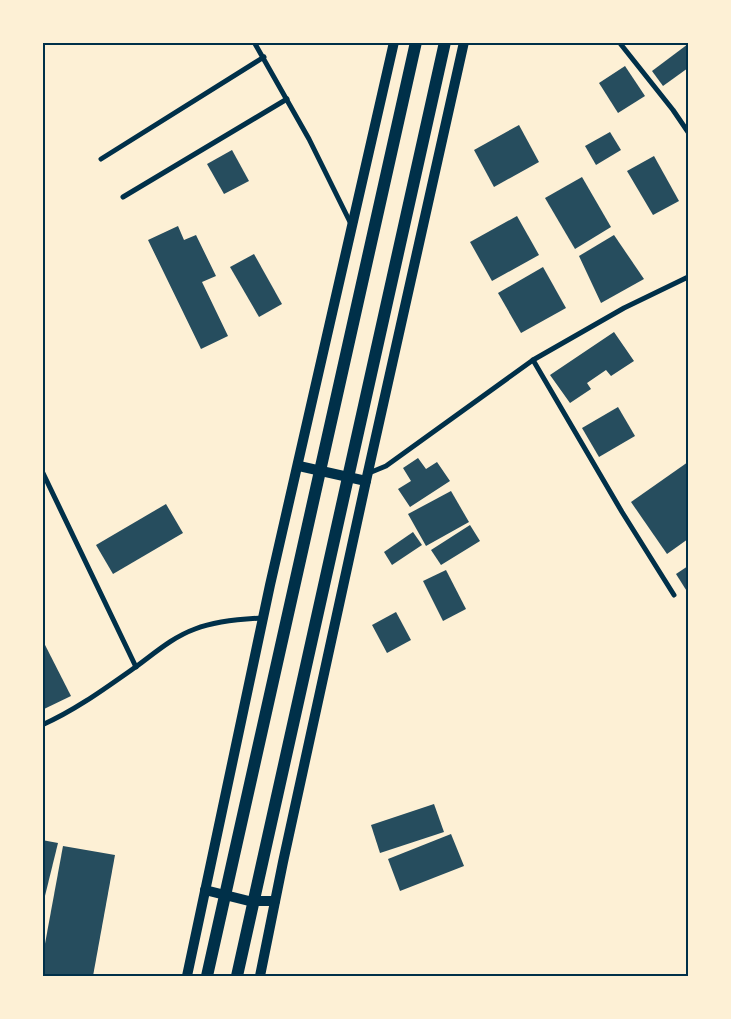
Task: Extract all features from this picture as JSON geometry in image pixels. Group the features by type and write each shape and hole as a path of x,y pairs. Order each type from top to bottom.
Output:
{"main road":[{"path":"187,976 264,618 394,42"},
{"path":"207,976 416,42"},
{"path":"237,976 445,42"},
{"path":"260,976 367,477 464,42"},
{"path":"299,466 367,477"},
{"path":"206,890 249,901 275,901"}],"street":[{"path":"254,42 309,138 352,227"},
{"path":"619,42 688,132"},
{"path":"102,159 264,57"},
{"path":"123,197 287,99"},
{"path":"367,477 386,466 533,360 624,308 688,277"},
{"path":"533,360 622,512 674,595"},
{"path":"42,471 136,666"},
{"path":"42,725 81,704 172,639 196,628 230,620 264,618"}],"building":[{"path":"688,44 688,68 663,86 652,71"},
{"path":"625,66 645,96 618,113 599,83"},
{"path":"519,125 539,162 494,187 474,150"},
{"path":"610,132 621,150 596,165 585,146"},
{"path":"232,150 249,181 224,194 207,164"},
{"path":"654,156 679,201 653,215 627,171"},
{"path":"582,177 611,227 575,249 545,198"},
{"path":"517,216 539,255 492,281 470,242"},
{"path":"178,226 184,240 196,235 216,276 202,282 228,336 201,349 148,240"},
{"path":"614,235 644,279 601,303 579,256"},
{"path":"254,254 282,304 259,317 230,267"},
{"path":"543,267 566,308 521,333 498,293"},
{"path":"614,332 634,361 611,376 606,370 587,383 591,389 570,403 550,375"},
{"path":"618,407 635,436 599,457 582,428"},
{"path":"418,458 426,469 437,462 450,481 410,507 398,489 411,481 403,468"},
{"path":"688,462 688,539 667,554 631,502"},
{"path":"451,491 469,522 426,546 408,514"},
{"path":"166,504 183,533 113,574 96,545"},
{"path":"470,525 480,541 441,565 431,550"},
{"path":"413,532 422,545 392,565 384,552"},
{"path":"688,566 688,593 676,574"},
{"path":"446,570 466,609 443,621 423,581"},
{"path":"396,612 411,640 387,653 372,625"},
{"path":"42,639 71,696 42,710"},
{"path":"434,804 444,832 380,853 371,825"},
{"path":"451,834 464,866 400,891 388,859"},
{"path":"42,840 58,843 43,904 42,904"},
{"path":"63,846 115,855 93,976 42,976 42,960"}]}
